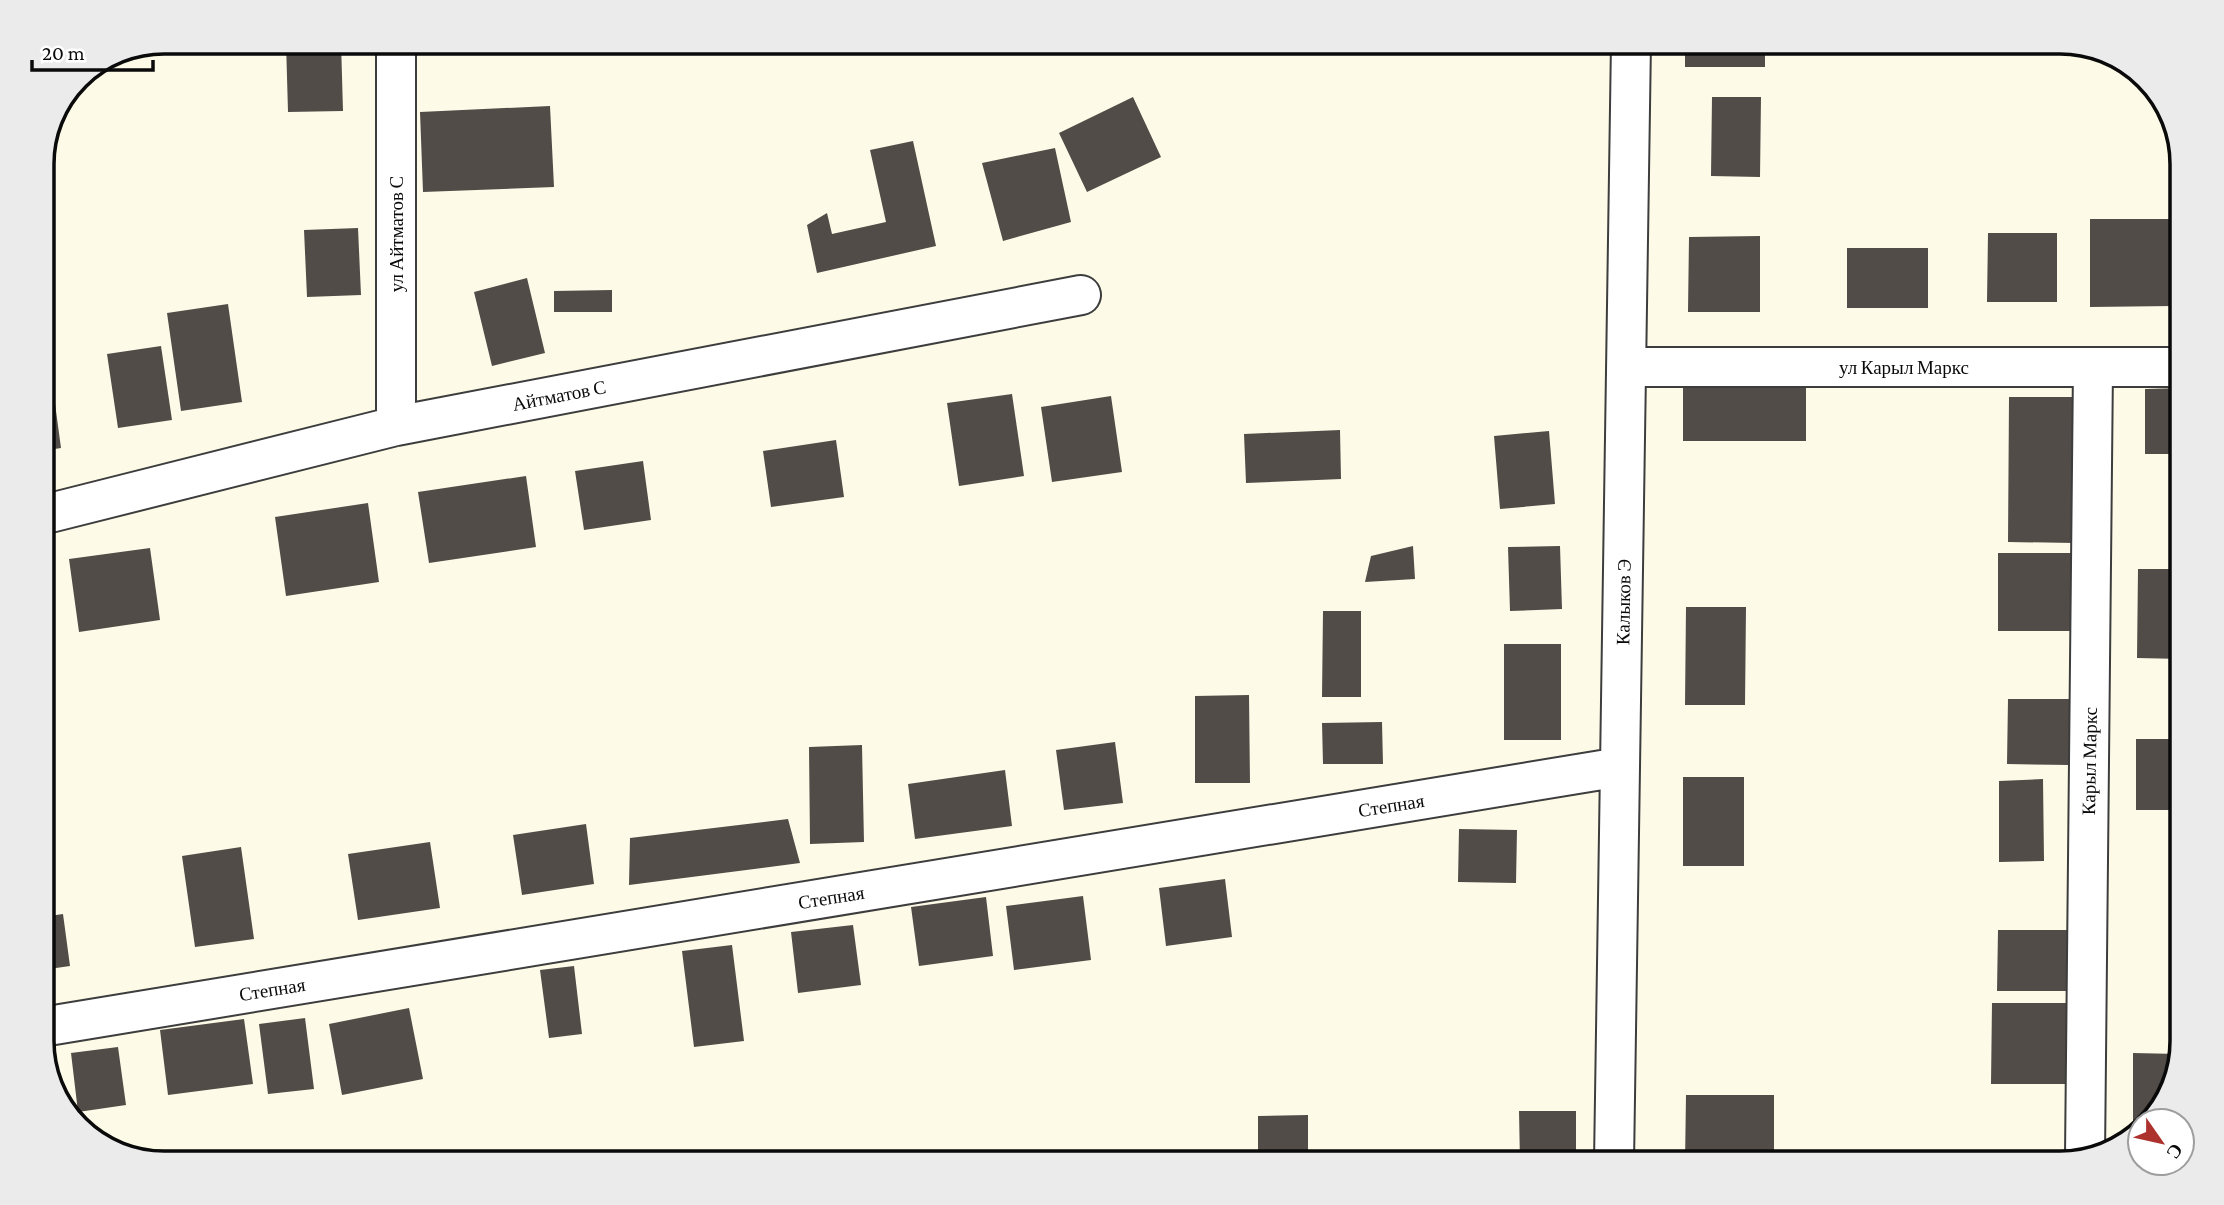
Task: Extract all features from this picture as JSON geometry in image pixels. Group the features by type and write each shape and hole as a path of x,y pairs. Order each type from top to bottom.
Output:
{"street":[{"name":"ул Айтматов С","path":"396,54 396,426"},
{"name":"Калыков Э","path":"1614,1151 1631,54"},
{"name":"Айтматов С","path":"54,512 396,426 1081,295"},
{"name":"ул Карыл Маркс","path":"1626,367 2170,367"},
{"name":"Карыл Маркс","path":"2085,1147 2093,367"},
{"name":"Степная","path":"54,1025 1620,767"}],"building":[{"path":"286,54 341,54 343,111 288,112"},
{"path":"1685,54 1765,54 1765,67 1685,67"},
{"path":"1133,97 1161,157 1087,192 1059,133"},
{"path":"1712,97 1761,97 1760,177 1711,176"},
{"path":"550,106 554,187 423,192 420,112"},
{"path":"913,141 936,246 817,273 807,225 827,213 832,234 886,222 870,150"},
{"path":"1055,148 1071,222 1003,241 982,163"},
{"path":"2090,219 2170,219 2170,306 2090,307"},
{"path":"358,228 361,295 307,297 304,230"},
{"path":"1988,233 2057,233 2057,302 1987,302"},
{"path":"1760,236 1760,312 1688,312 1689,237"},
{"path":"1847,248 1928,248 1928,308 1847,308"},
{"path":"527,278 545,353 492,366 474,292"},
{"path":"612,290 612,312 554,312 554,291"},
{"path":"228,304 242,402 181,411 167,313"},
{"path":"161,346 172,420 118,428 107,354"},
{"path":"1683,385 1806,385 1806,441 1683,441"},
{"path":"2170,388 2170,454 2145,454 2145,389"},
{"path":"1012,394 1024,476 959,486 947,403"},
{"path":"54,396 61,448 54,449"},
{"path":"1111,396 1122,472 1052,482 1041,407"},
{"path":"2009,397 2074,397 2074,543 2008,542"},
{"path":"1340,430 1341,479 1246,483 1244,434"},
{"path":"1549,431 1555,504 1500,509 1494,436"},
{"path":"836,440 844,497 771,507 763,451"},
{"path":"643,461 651,520 584,530 575,471"},
{"path":"526,476 536,547 429,563 418,492"},
{"path":"368,503 379,582 286,596 275,517"},
{"path":"1413,546 1415,579 1365,582 1371,556"},
{"path":"1560,546 1562,609 1510,611 1508,547"},
{"path":"150,548 160,620 79,632 69,559"},
{"path":"1998,553 2076,553 2076,631 1998,631"},
{"path":"2138,569 2170,569 2170,659 2137,658"},
{"path":"1686,607 1746,607 1745,705 1685,705"},
{"path":"1323,611 1361,611 1361,697 1322,697"},
{"path":"1504,644 1561,644 1561,740 1504,740"},
{"path":"1249,695 1250,783 1195,783 1195,696"},
{"path":"2008,699 2070,699 2070,765 2007,764"},
{"path":"1382,722 1383,764 1323,764 1322,723"},
{"path":"2136,739 2170,739 2170,810 2136,810"},
{"path":"1115,742 1123,803 1064,810 1056,750"},
{"path":"862,745 864,842 810,844 809,747"},
{"path":"1005,770 1012,826 915,839 908,784"},
{"path":"1683,777 1744,777 1744,866 1683,866"},
{"path":"2043,779 2044,861 1999,862 1999,781"},
{"path":"788,819 800,863 629,885 630,838"},
{"path":"586,824 594,884 522,895 513,835"},
{"path":"1459,829 1517,830 1516,883 1458,882"},
{"path":"430,842 440,908 358,920 348,854"},
{"path":"241,847 254,939 195,947 182,856"},
{"path":"1225,879 1232,937 1166,946 1159,888"},
{"path":"1083,896 1091,960 1014,970 1006,906"},
{"path":"986,897 993,956 919,966 911,907"},
{"path":"63,914 70,966 54,968 54,915"},
{"path":"853,925 861,985 798,993 791,932"},
{"path":"1998,930 2070,930 2070,991 1997,991"},
{"path":"732,945 744,1041 694,1047 682,951"},
{"path":"574,966 582,1034 549,1038 540,970"},
{"path":"1992,1003 2068,1003 2068,1084 1991,1084"},
{"path":"409,1008 423,1079 342,1095 329,1024"},
{"path":"305,1018 314,1089 268,1094 259,1024"},
{"path":"244,1019 253,1084 168,1095 160,1030"},
{"path":"118,1047 126,1105 80,1112 71,1053"},
{"path":"2133,1053 2169,1054 2164,1076 2147,1107 2133,1107"},
{"path":"1686,1095 1774,1095 1774,1151 1685,1151"},
{"path":"1519,1111 1576,1111 1576,1151 1520,1151"},
{"path":"1308,1115 1308,1151 1258,1151 1258,1116"},
{"path":"1918,1150 2065,1150 2060,1151"}]}
